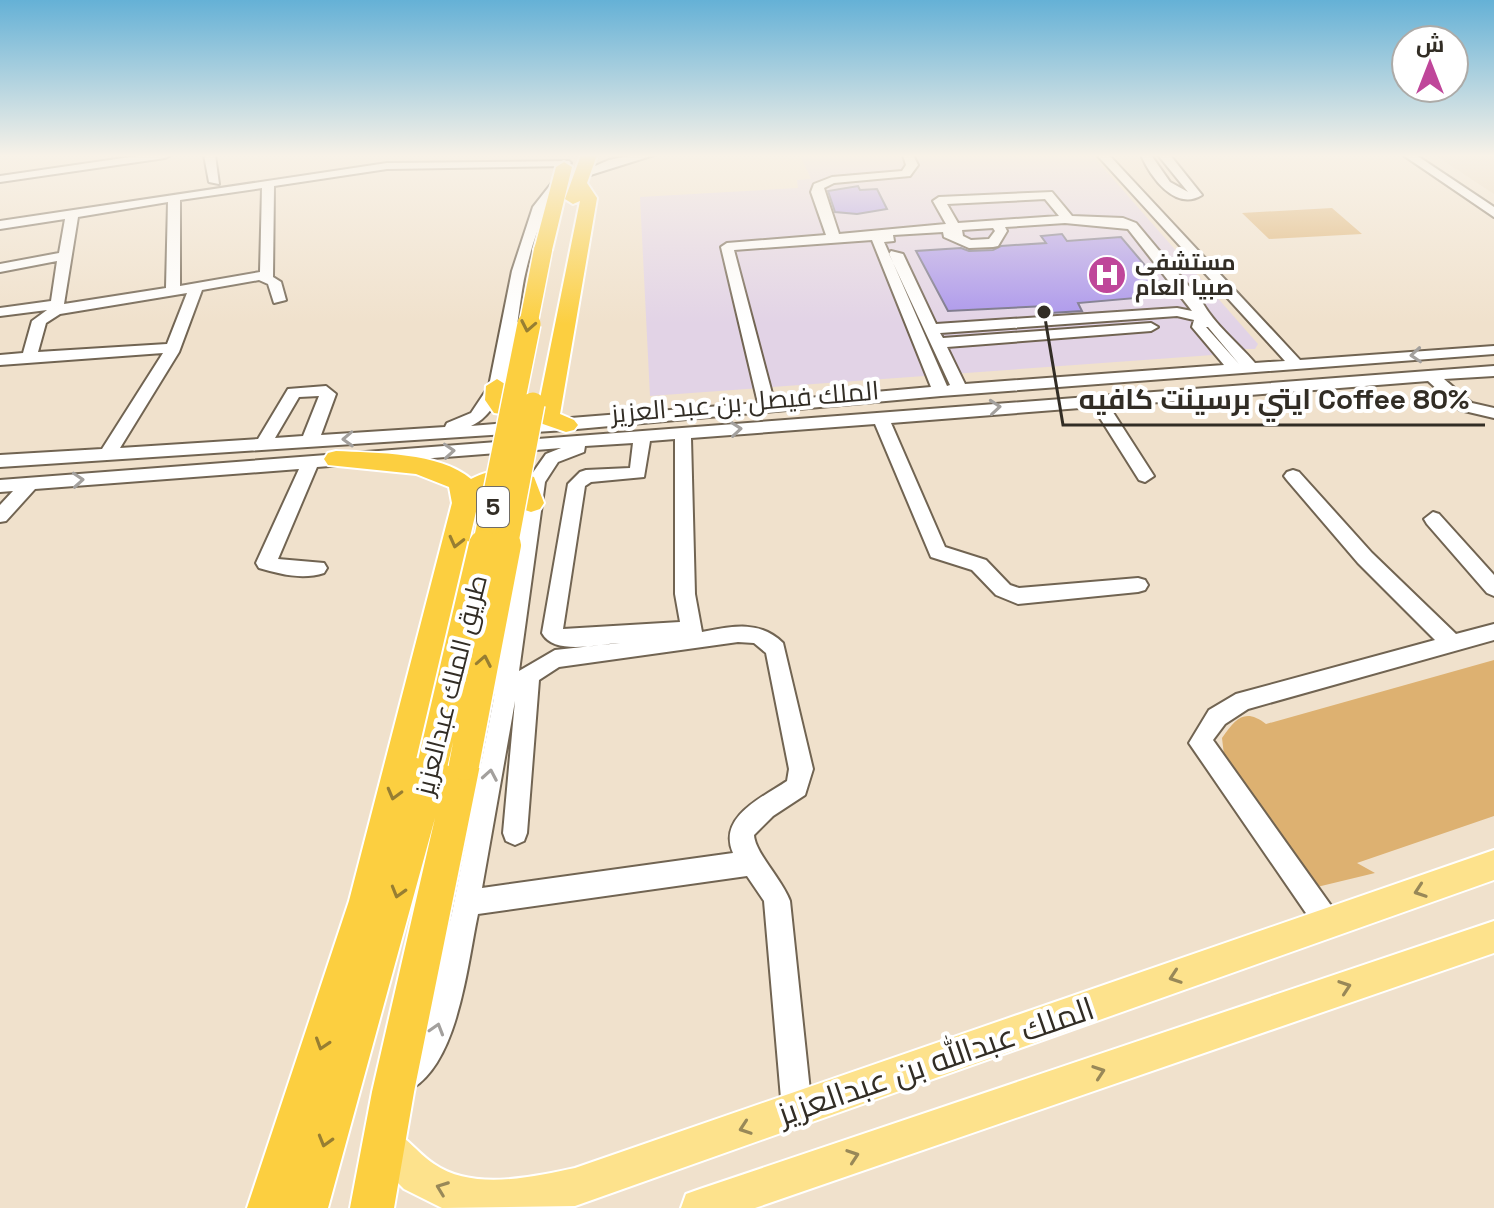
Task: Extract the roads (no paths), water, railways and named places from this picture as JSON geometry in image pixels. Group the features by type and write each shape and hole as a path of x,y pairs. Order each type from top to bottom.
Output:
{"highway":[{"name":"طريق الملك عبدالعزيز","path":"372,1208 448,764 552,250 563,211"},
{"path":"566,425 548,418 586,211"},
{"path":"497,386 496,400 502,408 522,410 540,403 553,386"},
{"path":"319,454 417,465 443,472 461,482 465,503"},
{"path":"269,1208 367,901 465,503 478,484 490,478 511,477 525,483 531,503"},
{"name":"طريق الملك عبدالعزيز","path":"306,1208 407,863 448,764"}],"main road":[{"name":"الملك عبدالله بن عبدالعزيز","path":"385,1144 423,1181 480,1203 520,1200 575,1187 1494,865"},
{"path":"700,1208 1494,937"}],"street":[{"path":"0,215 24,211"},
{"path":"0,225 82,211"},
{"path":"173,291 174,211"},
{"path":"0,312 173,291 267,275 268,211"},
{"path":"392,437 455,426 477,417 497,386 519,271 538,211"},
{"path":"824,211 834,239"},
{"path":"944,211 953,232"},
{"path":"1062,211 1068,219"},
{"path":"1155,211 1296,364"},
{"path":"29,357 39,321 57,307 72,213"},
{"path":"767,406 727,247 953,232 1068,219 1123,222 1132,226 1197,305 1202,318"},
{"path":"999,228 1069,226 1087,221"},
{"path":"887,237 910,280 926,285 929,291 919,299 960,390"},
{"path":"887,237 877,241 941,391"},
{"path":"0,268 65,256"},
{"path":"260,276 274,282 279,300"},
{"path":"109,452 172,350 196,287"},
{"path":"936,336 1043,321 1177,312 1213,324 1242,367"},
{"path":"936,336 1170,326 1202,318"},
{"path":"0,360 172,350"},
{"name":"الملك فيصل بن عبد العزيز","path":"0,461 264,443 319,454 392,437 1242,367 1494,350"},
{"path":"1486,371 1494,387"},
{"name":"الملك فيصل بن عبد العزيز","path":"0,486 319,454 634,437 1486,371"},
{"path":"1432,376 1469,410 1494,413"},
{"path":"264,443 294,392 326,391 328,394 320,415 319,454 266,563 291,569 317,568"},
{"path":"1097,400 1145,476"},
{"path":"278,415 320,415"},
{"path":"880,417 938,552 979,565 1003,590 1018,596 1138,585"},
{"path":"683,433 685,594 693,636"},
{"path":"393,1092 436,1039 467,903 505,691 531,503 539,472 552,458 634,437 638,473 586,476 577,484 552,633 559,638 752,633 767,637 776,649 801,779 797,787 746,822 741,833 752,863 766,877 777,901 797,1110"},
{"path":"1293,476 1365,558 1453,644"},
{"path":"0,516 30,484"},
{"path":"1433,519 1494,588"},
{"path":"1328,923 1200,743 1208,724 1219,711 1244,701 1494,632"},
{"path":"505,691 528,680 539,666 555,659 693,636"},
{"path":"515,833 528,680"},
{"path":"467,903 752,863"}],"place":[{"name":"مستشفى صبيا العام","path":"1107,275"},
{"name":"ايتي برسينت كافيه Coffee 80%","path":"1044,312"}]}
